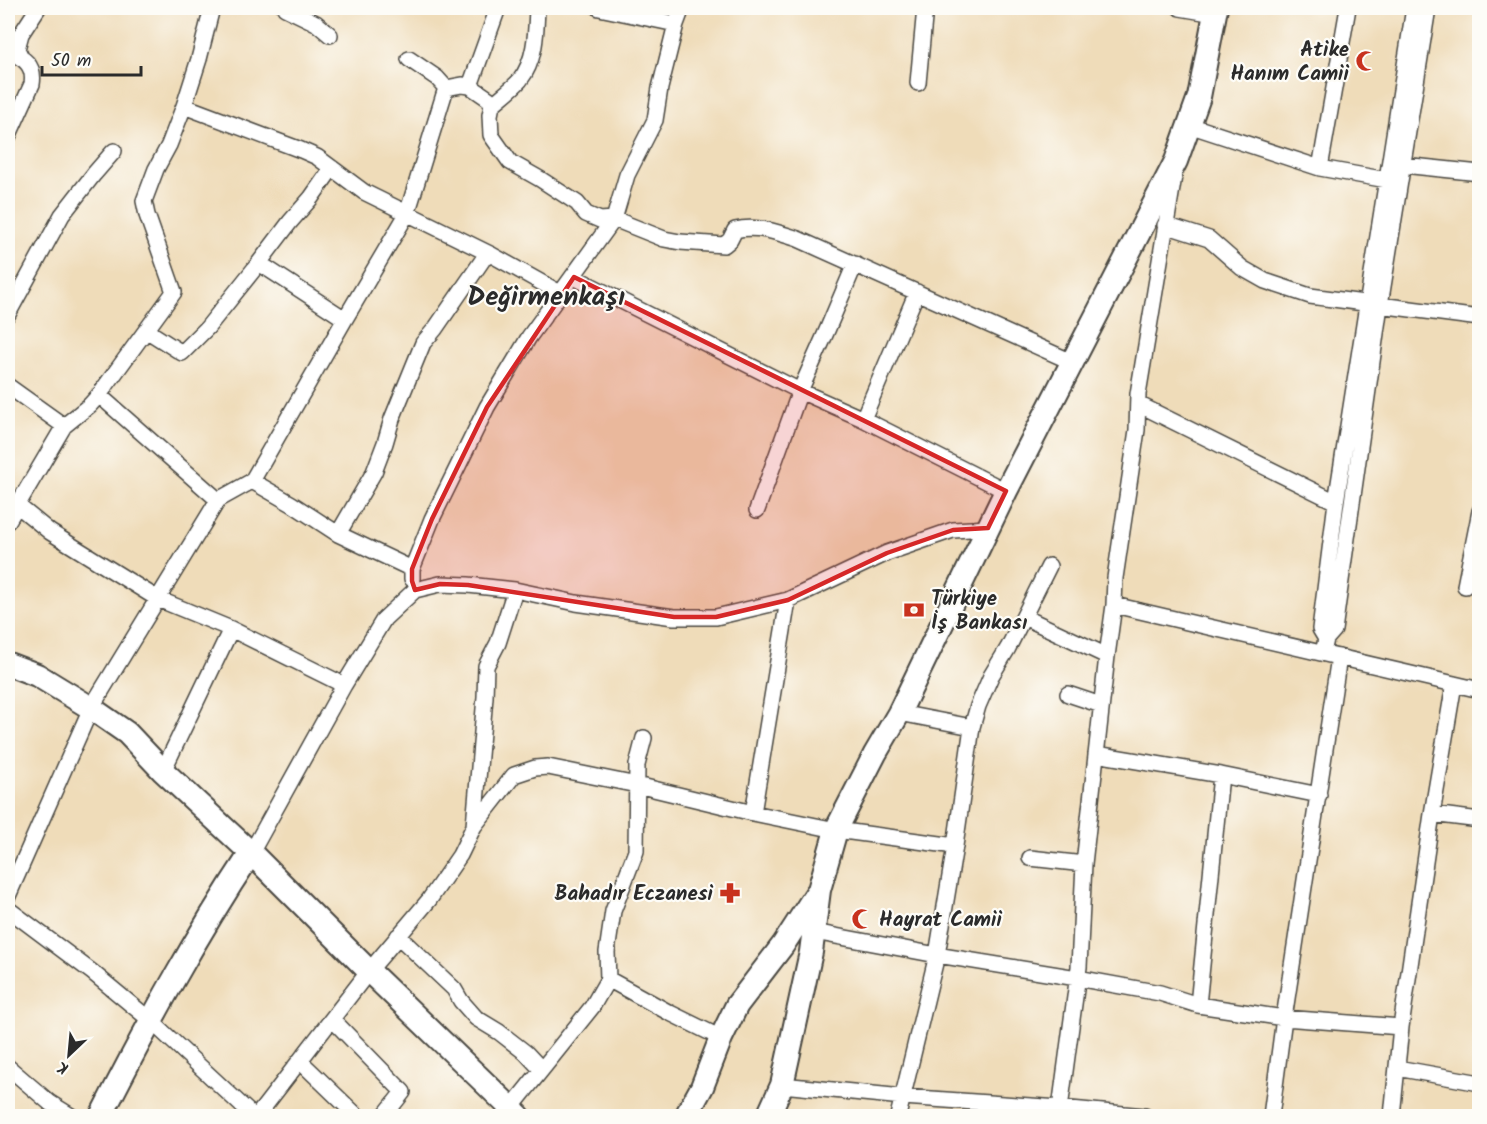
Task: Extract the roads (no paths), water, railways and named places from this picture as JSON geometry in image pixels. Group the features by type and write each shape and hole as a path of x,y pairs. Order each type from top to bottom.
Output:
{"main road":[{"path":"768,1116 782,1085 811,952 819,890 836,830 898,714 1006,490 1176,161 1199,97 1209,10"},
{"path":"1176,161 1209,10"},
{"path":"8,663 37,675 91,708 127,734 251,853 512,1114"},
{"path":"101,1116 150,1020 219,901 251,853"},
{"path":"686,1116 702,1087 737,1005 783,945 819,890"}],"street":[{"path":"8,137 34,75 30,66 14,55 21,34 38,8"},
{"path":"8,521 12,503 64,426 99,395 174,292 144,201 184,106 212,8"},
{"path":"285,8 316,23 330,35"},
{"path":"470,86 498,8"},
{"path":"537,8 537,32 531,58 520,79 492,105 491,135 510,162 577,204 586,214 600,220 614,219 664,239 680,242 724,245 730,240 735,230 743,228 769,230 798,239 1072,362"},
{"path":"599,8 676,24"},
{"path":"416,590 412,582 412,568 432,519 487,407 529,337 614,219 627,175 655,120 660,88 682,8"},
{"path":"918,83 925,8"},
{"path":"1180,8 1209,10"},
{"path":"1320,168 1348,8"},
{"path":"1325,646 1334,630 1387,180 1414,8"},
{"path":"1325,646 1320,629 1336,502 1373,304 1403,165 1428,8"},
{"path":"409,59 437,78 446,88"},
{"path":"446,88 470,86 489,99 492,105"},
{"path":"8,896 91,708 218,500 252,481 407,214 446,88"},
{"path":"184,106 317,157 364,192 492,255 560,293"},
{"path":"1189,125 1320,168 1387,180"},
{"path":"8,314 62,215 114,151"},
{"path":"1060,1112 1077,978 1084,864 1114,605 1115,579 1137,430 1145,342 1176,161"},
{"path":"1387,180 1403,165 1479,173"},
{"path":"146,330 182,353 207,328 259,264 332,168"},
{"path":"1165,225 1209,239 1242,268 1265,281 1310,296 1479,318"},
{"path":"338,534 374,472 392,418 423,343 484,258 492,255"},
{"path":"259,264 345,319"},
{"path":"757,510 800,391 855,264"},
{"path":"574,277 800,391 863,419 1006,490"},
{"path":"863,419 917,292"},
{"path":"8,386 64,426"},
{"path":"99,395 218,500"},
{"path":"1138,404 1336,502"},
{"path":"252,481 338,534 412,568"},
{"path":"12,503 50,532 158,599 231,629 344,685"},
{"path":"1465,586 1479,511"},
{"path":"251,853 344,685 384,619 416,590 440,584 515,590 565,601 674,617 716,617 788,600 887,553 953,530 988,528"},
{"path":"898,1116 937,955 972,727 991,676 1049,566"},
{"path":"474,826 486,697 486,666 498,643 515,590"},
{"path":"753,813 788,600"},
{"path":"1114,605 1325,646 1339,657 1479,690"},
{"path":"1024,617 1107,656"},
{"path":"163,771 231,629"},
{"path":"1271,1116 1339,657"},
{"path":"1392,1116 1401,1027 1432,814 1454,684"},
{"path":"1068,694 1101,705"},
{"path":"898,714 972,727"},
{"path":"512,1114 542,1069 592,1007 608,979 607,952 613,911 636,851 637,765 644,738"},
{"path":"1096,754 1221,775 1319,795"},
{"path":"8,909 92,972 150,1020 255,1116 369,971 429,900 460,855 474,826 514,774 548,767 836,830 955,846"},
{"path":"1198,1005 1221,775"},
{"path":"1432,814 1479,820"},
{"path":"1030,858 1084,864"},
{"path":"814,932 1160,993 1198,1005 1284,1018 1401,1027"},
{"path":"398,936 454,989 476,1018 499,1032 542,1069"},
{"path":"608,979 721,1038"},
{"path":"332,1019 403,1092 384,1116"},
{"path":"300,1061 357,1116"},
{"path":"8,1067 50,1103 71,1116"},
{"path":"1397,1068 1479,1083"},
{"path":"782,1085 1060,1112 1145,1116"}],"place":[{"name":"Atike Hanım Camii","path":"1366,61"},
{"name":"Türkiye İş Bankası","path":"914,610"},
{"name":"Bahadır Eczanesi","path":"730,893"},
{"name":"Hayrat Camii","path":"862,919"}],"district":[{"name":"Değirmenkaşı","path":"546,296"}]}
